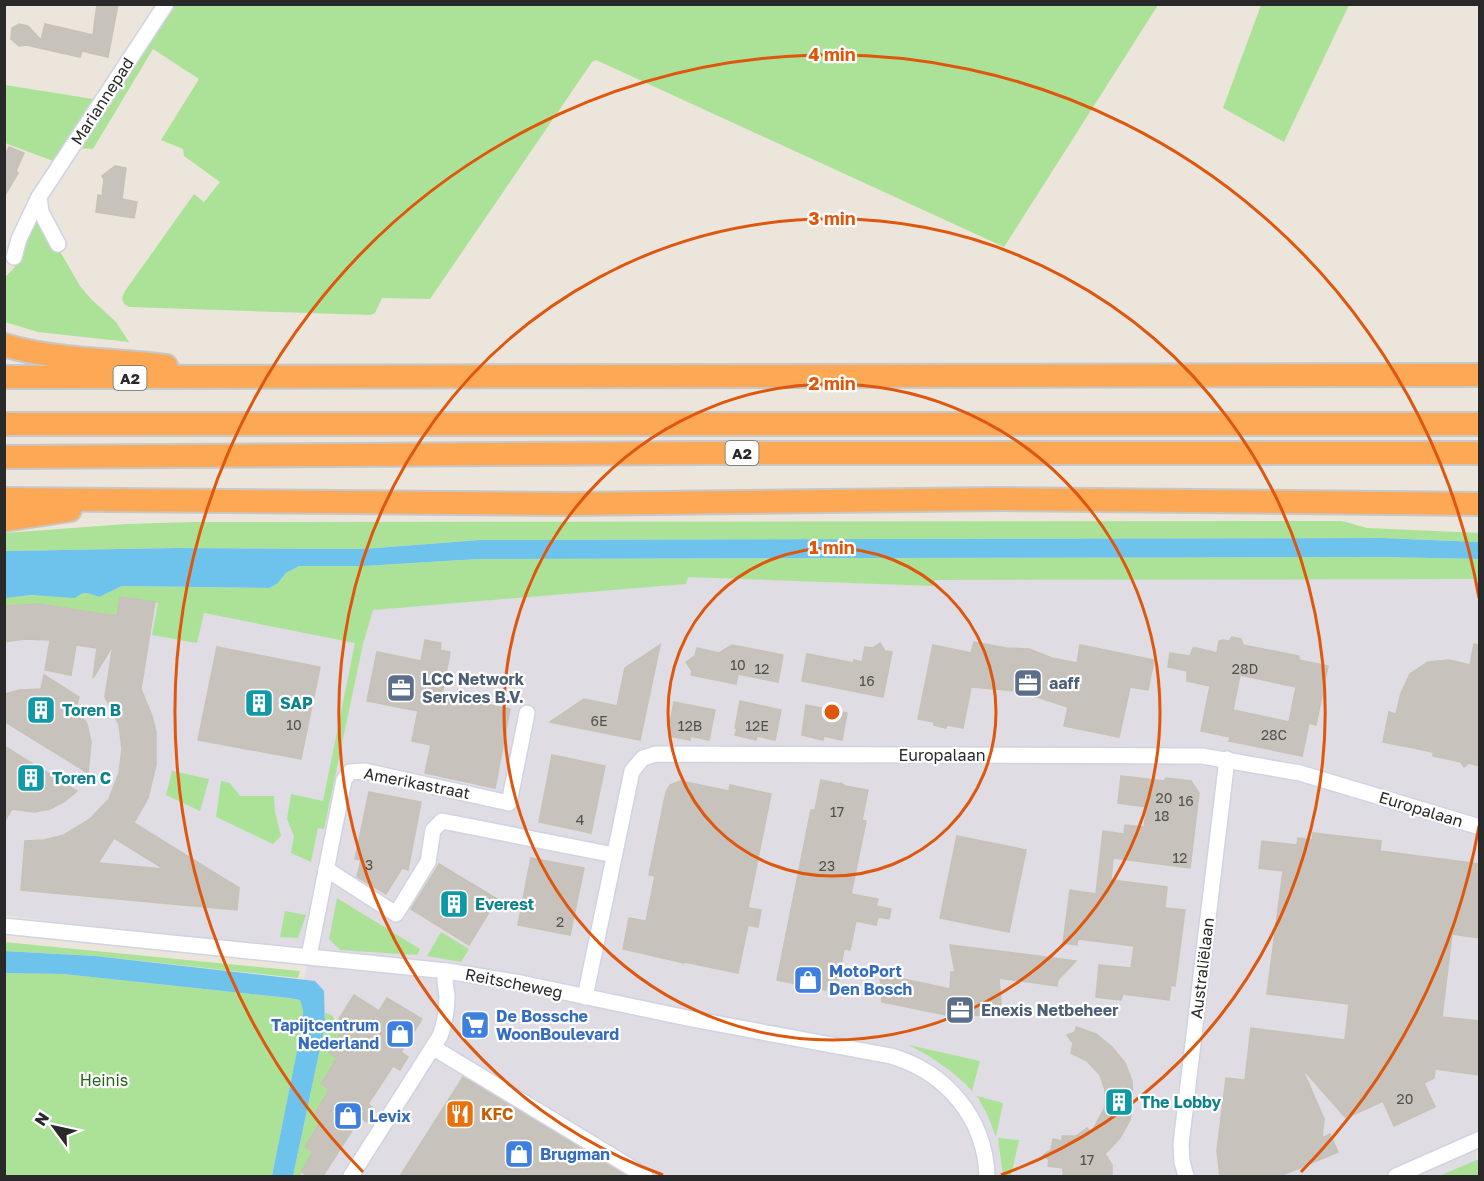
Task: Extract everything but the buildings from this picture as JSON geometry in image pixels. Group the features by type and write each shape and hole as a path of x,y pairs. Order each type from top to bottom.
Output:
{"highway":[{"name":"A2","path":"4,345 52,356 133,362 255,378"},
{"name":"A2","path":"4,377 1479,375"},
{"name":"A2","path":"4,424 1479,424"},
{"name":"A2","path":"4,457 679,453 1479,453"},
{"path":"4,499 568,504 1002,499 1479,504"},
{"path":"4,520 149,499"}],"street":[{"name":"Mariannepad","path":"14,257 19,239 39,197 166,4"},
{"path":"39,197 41,212 58,244"},
{"name":"Amerikastraat","path":"309,956 344,780 350,772 365,771 509,802 527,713"},
{"name":"Europalaan","path":"585,997 632,771 643,758 656,754 1192,756 1227,759 1300,772 1479,827"},
{"name":"Australiëlaan","path":"1186,1176 1181,1144 1227,759"},
{"name":"Amerikastraat","path":"326,869 396,914 428,862 433,830 442,821 615,855"},
{"name":"Reitscheweg","path":"4,926 447,971 521,983 891,1056 911,1063 938,1079 963,1104 982,1142 987,1176"},
{"path":"351,1176 434,1047 445,1023 447,995 444,978 447,971"},
{"path":"434,1047 645,1176"},
{"path":"1396,1176 1479,1139"}],"shaded area":[{"path":"685,577 1479,577 1480,1130 1474,1176 267,1176 308,958 5,915 5,591"}],"green space":[{"path":"170,5 1158,5 1004,247 596,60 592,62 430,299 382,298 375,313 370,315 129,307 124,304 122,298 125,291 194,194 204,202 220,182 184,156 183,149 161,140 199,79 153,49 93,149 77,148"},
{"path":"1261,5 1349,5 1284,142 1223,108"},
{"path":"5,85 93,99 53,161 5,143"},
{"path":"38,213 80,286 116,322 129,342 38,332 5,322 4,278 14,268"},
{"path":"1342,521 1367,528 1480,533 1479,542 1382,538 480,540 363,549 177,548 5,551 5,533 126,524 192,522"},
{"path":"1383,557 1480,559 1479,579 935,580 933,586 688,577 686,584 373,610 363,644 324,829 318,828 311,862 291,853 294,836 287,819 291,794 323,801 355,643 204,613 197,643 152,635 158,603 121,597 117,616 39,604 5,606 7,597 85,592 99,597 122,586 269,588 277,584 286,573 299,566 364,566 478,559"},
{"path":"172,771 209,779 200,811 166,795"},
{"path":"221,781 230,783 240,796 274,796 281,836 273,844 216,817"},
{"path":"337,898 420,949 417,955 340,950 329,939"},
{"path":"285,911 306,915 298,938 280,937"},
{"path":"441,932 469,949 461,962 427,956"},
{"path":"4,942 300,971 298,978 95,956 5,951"},
{"name":"Heinis","path":"4,960 8,973 63,974 300,1000 303,1011 302,1026 272,1176 5,1176"},
{"path":"325,1013 332,1015 336,1023 345,1028 329,1053 337,1059 321,1085 329,1091 312,1116 321,1122 305,1148 313,1153 300,1176 293,1176 325,1025"},
{"path":"909,1045 980,1061 972,1091 943,1065"},
{"path":"977,1096 1003,1103 996,1137 988,1116"},
{"path":"998,1138 1019,1140 1011,1176 1003,1176"},
{"path":"1479,1159 1479,1176 1439,1176"}],"water":[{"path":"1382,538 1479,542 1479,559 1383,557 478,559 364,566 299,566 286,573 277,584 269,588 122,586 99,597 86,593 75,598 32,595 4,598 5,551 177,548 363,549 480,540"},
{"path":"4,951 95,956 315,981 324,991 325,1025 293,1176 272,1176 302,1026 303,1011 300,1000 63,974 5,973"}],"place":[{"name":"aaff","path":"1028,683"},
{"name":"LCC Network Services B.V.","path":"401,688"},
{"name":"SAP","path":"259,703"},
{"name":"Toren B","path":"41,710"},
{"name":"Toren C","path":"31,778"},
{"name":"Everest","path":"454,904"},
{"name":"MotoPort Den Bosch","path":"808,980"},
{"name":"Enexis Netbeheer","path":"960,1010"},
{"name":"De Bossche WoonBoulevard","path":"475,1025"},
{"name":"Tapijtcentrum Nederland","path":"400,1034"},
{"name":"The Lobby","path":"1119,1102"},
{"name":"KFC","path":"460,1114"},
{"name":"Levix","path":"348,1116"},
{"name":"Brugman","path":"519,1154"}]}
